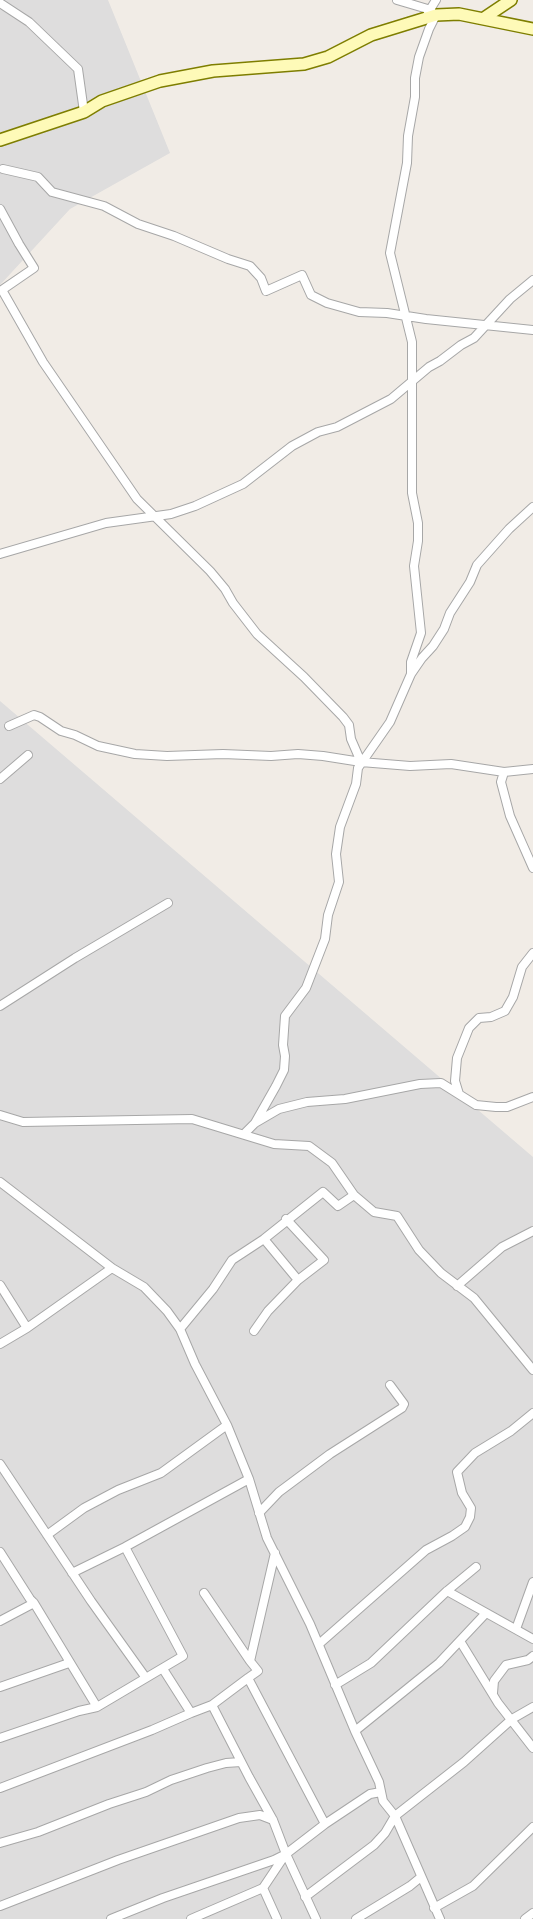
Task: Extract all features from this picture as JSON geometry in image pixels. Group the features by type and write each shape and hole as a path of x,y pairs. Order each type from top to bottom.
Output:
{"street":[{"path":"397,0 431,14"},
{"path":"411,674 412,662 422,633 414,566 418,542 418,524 412,493 412,342 390,253 407,163 408,136 415,97 415,78 419,57 429,29 431,14 436,0"},
{"path":"484,18 511,0"},
{"path":"0,3 29,22 78,69 84,112"},
{"path":"0,140 84,112 102,101 118,95 170,79 213,72 304,64 328,57 371,35 431,14 458,14 533,29"},
{"path":"3,169 38,177 52,192 104,206 138,224 250,266 261,278 266,291 302,276 310,295 327,303 358,312 387,313 533,330"},
{"path":"0,208 34,268 2,290 45,364 137,499 210,571 257,634 344,717 349,725 351,739 361,762"},
{"path":"0,554 106,523 171,514 195,506 243,484 292,446 318,432 337,427 390,399 429,367 474,338 510,299 533,280"},
{"path":"255,1123 284,1070 285,1016 306,988 325,939 328,915 339,882 336,854 340,827 356,784 358,768 390,722 411,674 422,658 434,646 450,613 470,582 477,565 508,529 533,507"},
{"path":"9,726 34,715 61,731 75,735 98,746 135,754 167,756 223,754 271,756 298,754 410,766 451,764 504,772 533,769"},
{"path":"0,779 28,755"},
{"path":"504,772 501,782 510,816 533,868"},
{"path":"0,1006 168,903"},
{"path":"459,1094 455,1081 457,1058 469,1028 479,1018 491,1017 505,1011 513,997 522,967 533,952"},
{"path":"244,1134 255,1123 279,1109 307,1102 345,1099 420,1084 441,1083 476,1105 496,1108 507,1107 533,1098"},
{"path":"0,1115 23,1122 192,1119 274,1144 309,1146 332,1164 354,1195 374,1212 397,1216 418,1250 441,1273 474,1298 533,1370"},
{"path":"0,1182 112,1268 144,1287 167,1311 180,1329 195,1364 227,1426 249,1480 268,1538 291,1582 319,1644 335,1685 379,1782 383,1801 395,1816 440,1919"},
{"path":"180,1329 213,1288 232,1260 264,1239 323,1192 338,1206 354,1195"},
{"path":"254,1331 268,1311 298,1280 324,1260 286,1220"},
{"path":"457,1286 502,1247 533,1232"},
{"path":"264,1239 298,1280"},
{"path":"0,1344 27,1328 112,1268"},
{"path":"0,1285 27,1328"},
{"path":"259,1512 279,1492 316,1465 402,1408 404,1404 390,1385"},
{"path":"319,1644 426,1550 465,1527 471,1508 462,1493 457,1472 475,1453 511,1431 533,1413"},
{"path":"47,1535 84,1508 118,1490 161,1473 227,1426"},
{"path":"0,1464 72,1573 146,1678"},
{"path":"72,1573 125,1548 249,1480"},
{"path":"0,1738 79,1711 97,1707 183,1656 125,1548"},
{"path":"0,1552 34,1603 97,1707"},
{"path":"250,1661 275,1553"},
{"path":"335,1685 371,1663 476,1567"},
{"path":"516,1629 533,1582"},
{"path":"448,1591 533,1639"},
{"path":"0,1788 212,1705 258,1671 204,1593"},
{"path":"0,1621 34,1603"},
{"path":"355,1731 439,1663 486,1613"},
{"path":"460,1641 493,1694 533,1748"},
{"path":"493,1694 494,1681 506,1665 533,1656"},
{"path":"0,1687 69,1663"},
{"path":"163,1669 191,1713"},
{"path":"248,1678 325,1824"},
{"path":"212,1705 273,1820 286,1854 316,1919"},
{"path":"305,1897 374,1845 385,1834 395,1816 464,1762 512,1719 533,1707"},
{"path":"0,1843 38,1832 109,1804 146,1792 171,1780 226,1763 241,1762"},
{"path":"110,1919 163,1898 274,1860 286,1854 325,1824 370,1794 380,1792"},
{"path":"0,1906 118,1860 239,1818 260,1815 273,1820"},
{"path":"434,1908 473,1886 533,1827"},
{"path":"191,1919 263,1888 286,1854"},
{"path":"361,1918 421,1877"},
{"path":"263,1888 277,1919"},
{"path":"525,1919 533,1913"}],"shaded area":[{"path":"0,0 108,0 170,153 70,209 0,285"},
{"path":"0,701 533,1157 533,1919 0,1919"}]}
